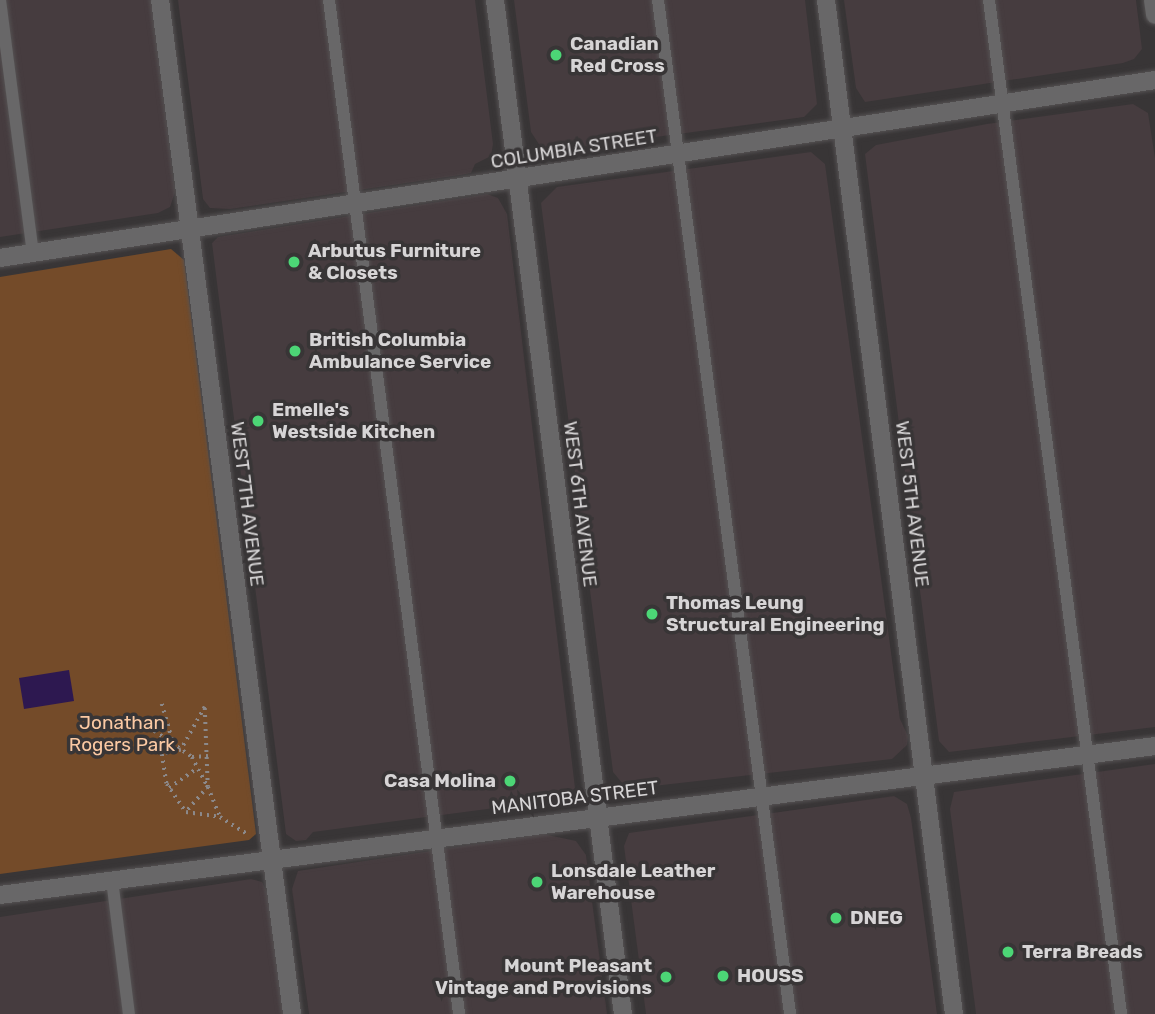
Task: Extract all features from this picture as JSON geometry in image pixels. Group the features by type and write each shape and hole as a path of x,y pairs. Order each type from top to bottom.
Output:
{"street":[{"name":"WEST 7TH AVENUE","path":"160,0 292,1014"},
{"name":"WEST 6TH AVENUE","path":"495,0 624,1014"},
{"name":"WEST 5TH AVENUE","path":"826,0 954,1014"},
{"path":"1153,0 1155,15"},
{"name":"COLUMBIA STREET","path":"0,258 1155,80"},
{"name":"MANITOBA STREET","path":"0,895 1155,746"}],"lane":[{"path":"0,0 33,253"},
{"path":"330,0 458,1014"},
{"path":"658,0 790,1014"},
{"path":"989,0 1121,1014"},
{"path":"112,880 129,1014"}],"path":[{"path":"162,704 172,740"},
{"path":"186,812 208,787 205,708 181,750 163,754 169,788 186,812 195,817 220,817 249,835"},
{"path":"143,723 172,740 192,757 220,817"},
{"path":"192,757 208,756"},
{"path":"169,788 198,768"}],"shaded area":[{"path":"0,0 151,0 175,192 170,207 158,213 0,237"},
{"path":"178,0 475,0 493,144 491,156 475,164 471,173 230,209 210,208 203,199"},
{"path":"514,0 805,0 817,104 804,117 544,152 531,132"},
{"path":"844,0 1136,0 1142,49 1134,59 1123,63 865,102 856,88"},
{"path":"1133,104 1148,113 1155,158 1155,727 949,752 939,741 865,154 876,145 987,124"},
{"path":"811,152 825,164 900,719 908,736 907,745 892,759 627,789 613,772 541,203 557,187"},
{"path":"487,194 498,198 507,214 575,788 562,799 313,832 306,840 296,841 286,834 212,243 218,237"},
{"path":"69,670 74,701 24,709 19,678"},
{"path":"1155,764 1155,1014 976,1014 950,809 954,792"},
{"path":"894,796 907,804 911,818 937,1014 646,1014 624,846 629,833"},
{"path":"543,834 576,841 586,855 607,1014 309,1014 292,889 298,871"},
{"path":"251,879 262,882 267,892 283,1014 0,1014 0,917"}],"green space":[{"name":"Jonathan Rogers Park","path":"171,249 184,260 256,834 249,840 0,874 0,277"}],"place":[{"name":"Canadian Red Cross","path":"556,55"},
{"name":"Arbutus Furniture & Closets","path":"294,262"},
{"name":"British Columbia Ambulance Service","path":"295,351"},
{"name":"Emelle's Westside Kitchen","path":"258,421"},
{"name":"Thomas Leung Structural Engineering","path":"652,614"},
{"name":"Casa Molina","path":"510,781"},
{"name":"Lonsdale Leather Warehouse","path":"537,882"},
{"name":"DNEG","path":"836,918"},
{"name":"Terra Breads","path":"1008,952"},
{"name":"HOUSS","path":"723,976"},
{"name":"Mount Pleasant Vintage and Provisions","path":"666,977"}]}
